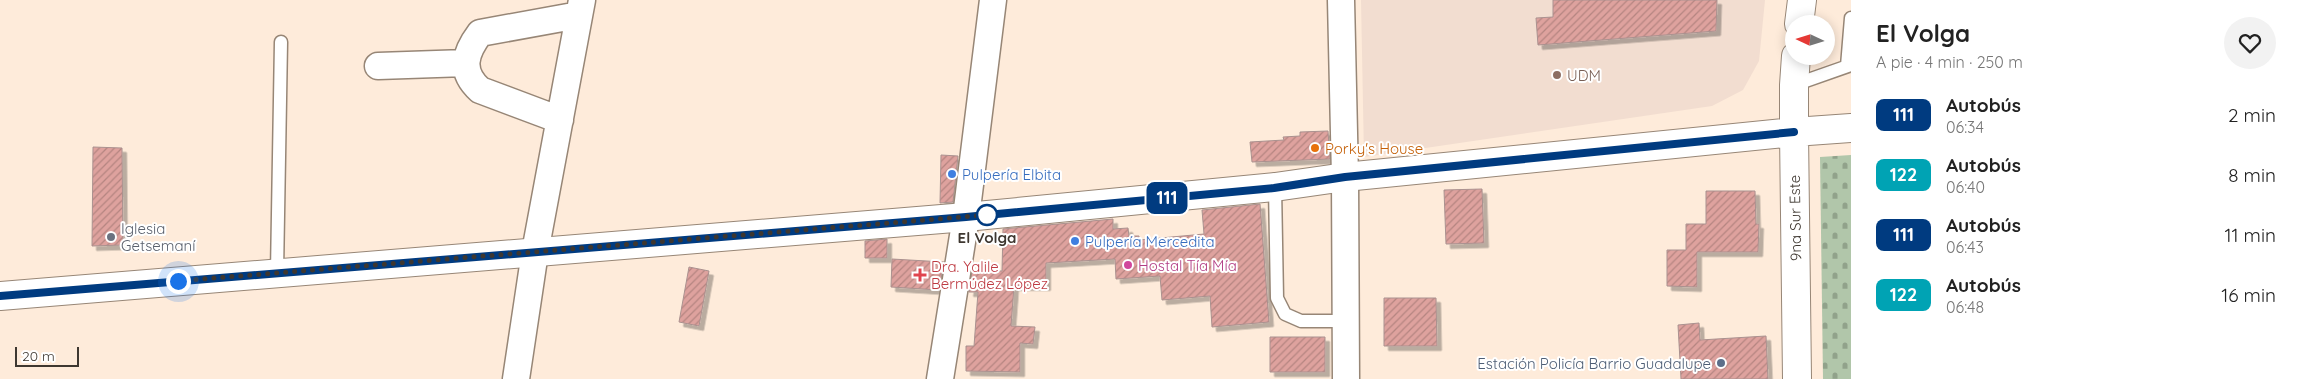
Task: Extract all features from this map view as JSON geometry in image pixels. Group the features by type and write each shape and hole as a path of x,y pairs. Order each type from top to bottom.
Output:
{"street":[{"path":"940,379 966,217 992,0"},
{"path":"1341,0 1345,177 1346,379"},
{"path":"1801,15 1802,0"},
{"path":"516,379 535,252 560,120 581,8 480,33 470,46 466,63 471,81 480,90 560,120"},
{"path":"378,66 466,63"},
{"name":"9na Sur Este","path":"1795,65 1794,132 1797,379"},
{"path":"0,296 966,217 1274,188 1345,177 1794,132 1851,128"}],"lane":[{"path":"1794,85 1849,66 1851,18"},
{"path":"276,272 280,42"},
{"path":"1274,188 1278,298 1285,314 1301,321 1345,321"}],"shaded area":[{"name":"UDM","path":"1361,0 1765,0 1759,61 1743,90 1712,106 1364,157"}],"green space":[{"path":"1851,155 1851,379 1823,379 1820,157"}],"building":[{"path":"1553,0 1717,0 1716,31 1538,45 1536,18 1553,17"},
{"path":"1328,131 1330,159 1252,162 1250,142 1284,140 1283,137 1300,136 1300,132"},
{"path":"93,147 122,148 123,245 92,246"},
{"name":"Pulpería Elbita","path":"941,155 958,156 953,202 940,203"},
{"path":"1482,189 1484,243 1446,244 1444,190"},
{"path":"1706,191 1755,191 1756,224 1759,224 1758,252 1697,252 1697,287 1667,286 1667,250 1686,250 1686,224 1706,224"},
{"path":"1260,204 1269,322 1212,327 1210,296 1162,300 1160,276 1116,279 1115,259 1046,263 1046,286 1014,286 1011,326 1035,327 1033,344 1020,343 1020,372 966,371 966,346 974,346 978,292 969,292 972,271 1002,271 1003,229 1113,219 1113,229 1128,228 1129,236 1139,236 1139,240 1204,234 1202,210"},
{"path":"887,239 887,258 865,258 865,241"},
{"name":"Dra. Yalile Bermúdez López","path":"892,259 944,262 939,290 891,287"},
{"path":"689,267 709,271 699,326 679,322"},
{"path":"1384,298 1436,298 1437,346 1384,346"},
{"path":"1699,323 1700,340 1766,336 1768,379 1681,379 1678,325"},
{"path":"1270,337 1325,337 1325,372 1270,372"}],"bus line":[{"name":"111","path":"0,296 966,217 1274,188 1345,177 1794,132"}],"place":[{"name":"UDM","path":"1557,75"},
{"name":"Porky's House","path":"1315,148"},
{"name":"Pulpería Elbita","path":"952,174"},
{"name":"El Volga","path":"987,215"},
{"name":"Iglesia Getsemaní","path":"111,237"},
{"name":"Pulpería Mercedita","path":"1075,241"},
{"name":"Hostal Tía Mía","path":"1128,265"},
{"name":"Dra. Yalile Bermúdez López","path":"920,275"},
{"name":"Estación Policía Barrio Guadalupe","path":"1721,363"}],"route":[{"path":"178,281 987,215"}]}
